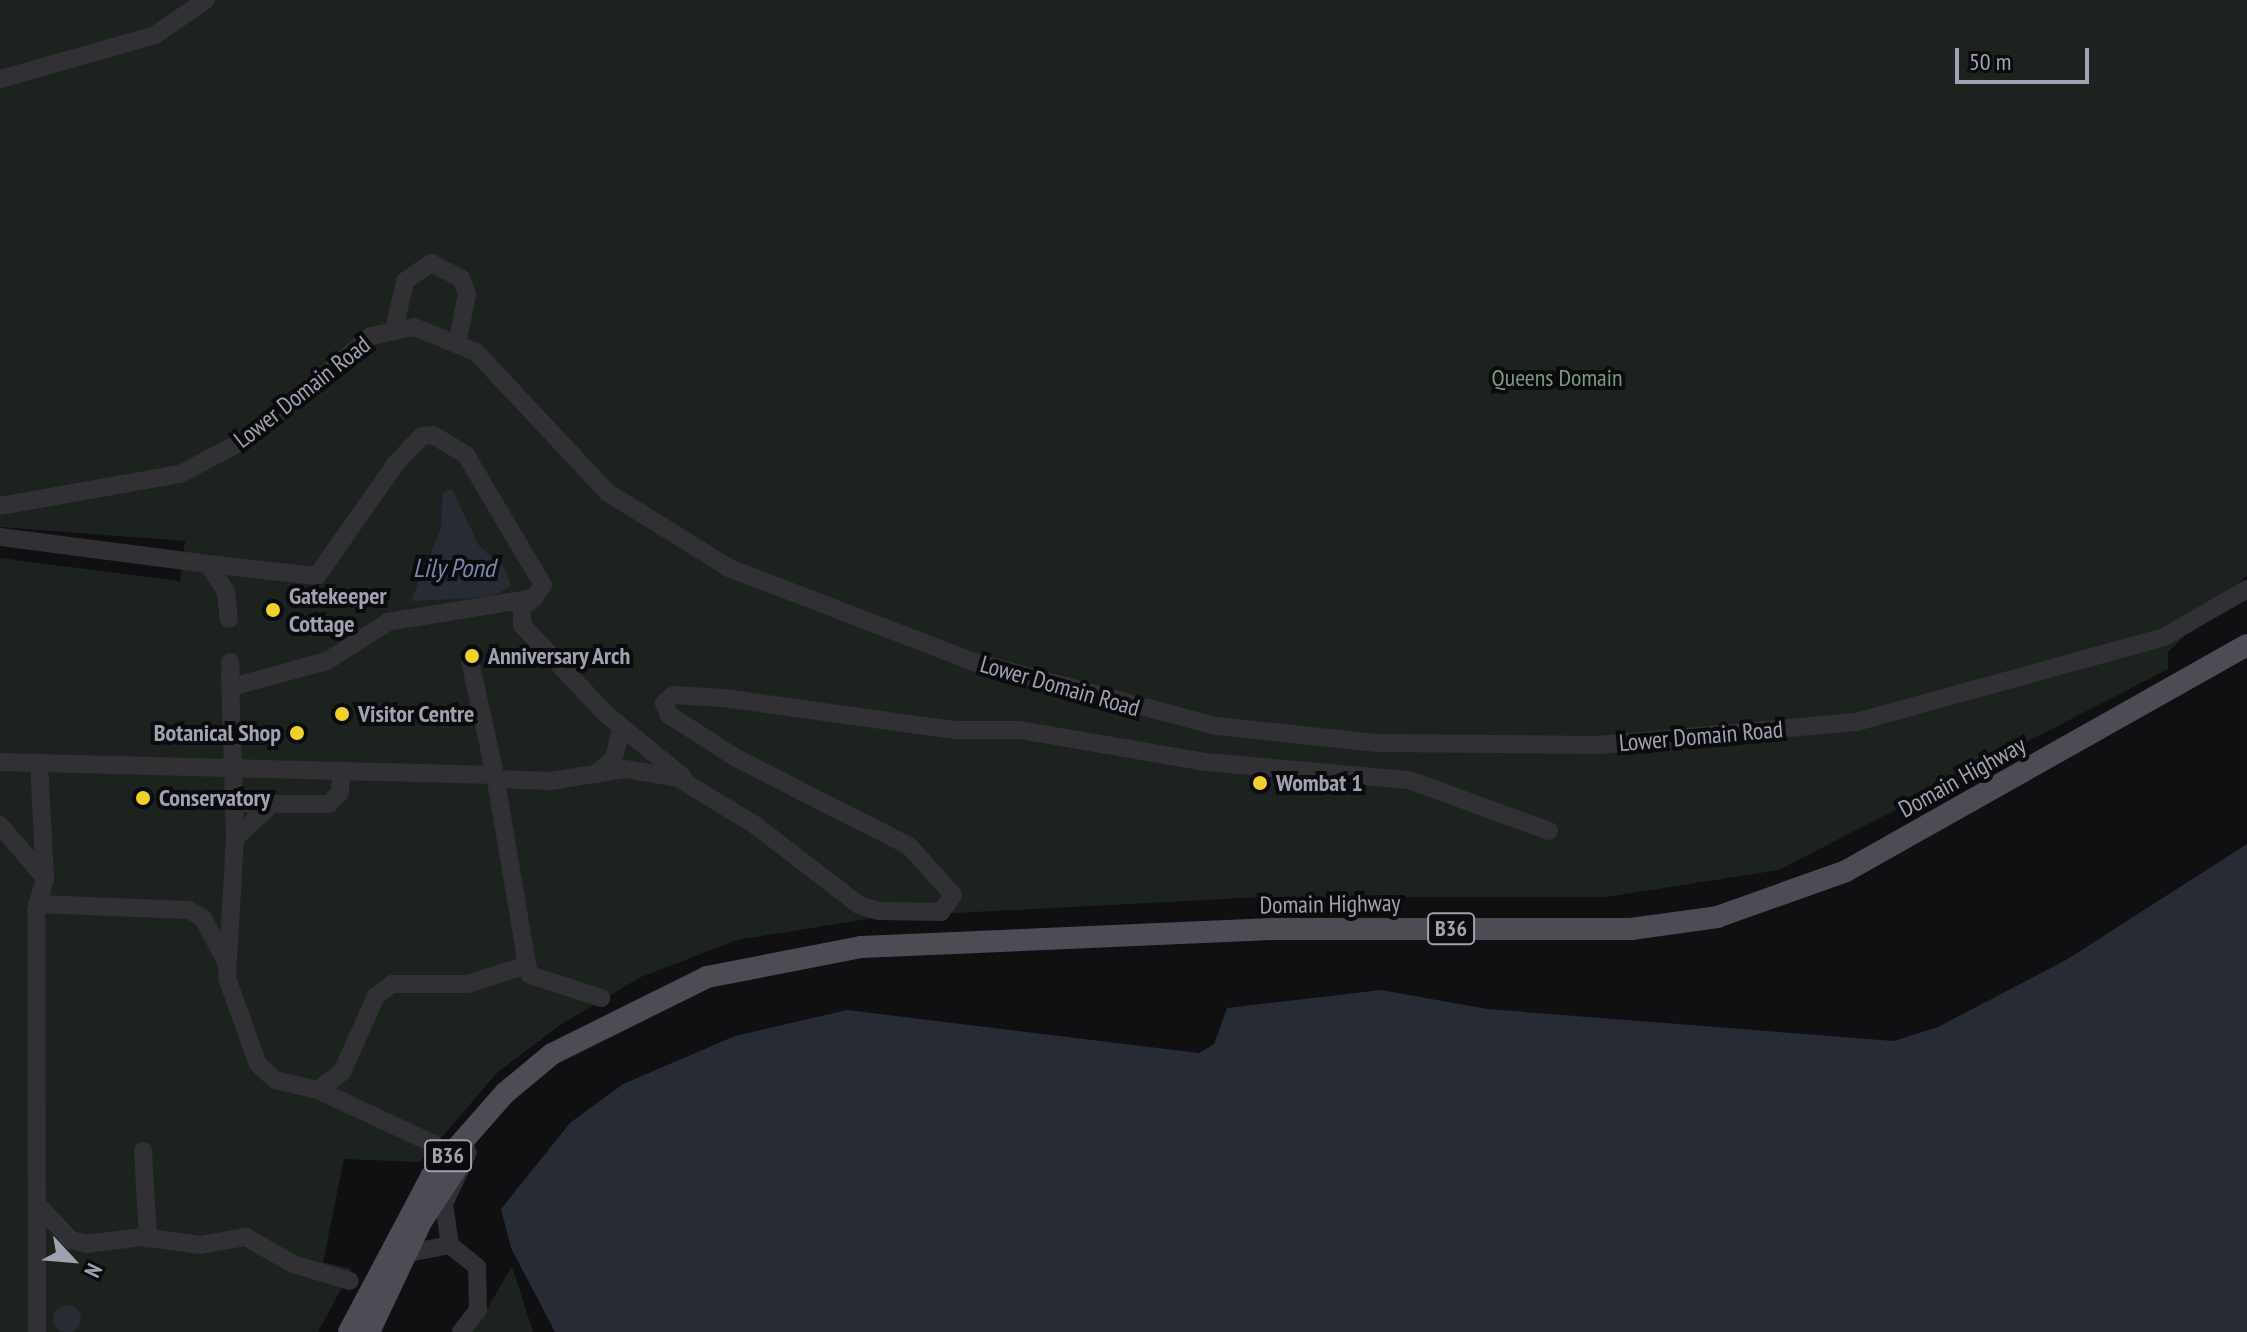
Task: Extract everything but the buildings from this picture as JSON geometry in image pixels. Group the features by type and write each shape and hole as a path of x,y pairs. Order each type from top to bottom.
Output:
{"main road":[{"name":"Domain Highway","path":"349,1332 406,1215 458,1143 552,1054 707,977 861,947 1275,929 1631,929 1717,917 1846,871 2247,645"},
{"name":"Domain Highway","path":"369,1332 404,1254 468,1152 513,1102 601,1028"}],"street":[{"path":"0,79 155,35 206,0"},
{"path":"394,330 405,281 431,263 461,278 467,294 458,340"},
{"name":"Lower Domain Road","path":"0,506 180,474 247,439 371,336 414,327 458,340 607,492 729,568 974,662 1217,726 1375,743 1598,745 1856,722 2164,637 2247,589"},
{"path":"0,537 317,576 396,463 422,436 433,435 456,444 497,499 543,585 534,598 522,607 522,625 622,727 691,784 841,893 879,911 941,912 953,895 909,846 738,759 669,715 664,703 674,695 723,698 955,730 1042,733 1206,762 1409,780 1549,831"},
{"path":"208,564 226,592 229,619"},
{"path":"231,687 327,661 388,622 534,598"},
{"path":"227,964 235,838 230,656"},
{"path":"470,661 495,777 530,975 601,998"},
{"path":"596,774 614,758 622,727"},
{"path":"0,762 495,777 651,771 691,784"},
{"path":"37,1332 37,904 45,878 39,763"},
{"path":"234,803 329,804 340,792 341,771"},
{"path":"235,838 272,804"},
{"path":"0,825 45,878"},
{"path":"37,904 189,910 203,918 227,964 258,1064 275,1080 318,1090 434,1144"},
{"path":"318,1090 342,1072 376,996 392,984 467,984 527,965"},
{"path":"143,1151 148,1239"},
{"path":"461,1332 478,1310 482,1277 450,1245 444,1204 468,1152"},
{"path":"37,1204 71,1240 148,1239 199,1245 246,1237 293,1264 350,1281"},
{"path":"404,1254 450,1245"}],"green space":[{"name":"Queens Domain","path":"0,0 2247,0 2247,575 2168,652 2168,669 1779,870 1606,897 1262,897 880,917 737,940 641,977 560,1025 497,1073 420,1162 344,1159 323,1262 352,1269 318,1332 0,1332 0,558 180,581 185,541 0,527"},
{"path":"512,1266 533,1332 470,1332 480,1321"}],"water":[{"name":"Lily Pond","path":"452,489 479,546 503,566 511,586 491,597 411,601 441,528 443,492"},
{"path":"2247,844 2247,1332 555,1332 511,1248 501,1209 570,1123 623,1084 735,1036 847,1010 1199,1053 1214,1044 1227,1008 1381,990 1487,1009 1894,1041 1938,1027 2066,960"},
{"path":"67,1305 77,1309 81,1319 77,1329 67,1333 57,1329 53,1319 57,1309"}],"place":[{"name":"Gatekeeper Cottage","path":"273,610"},
{"name":"Anniversary Arch","path":"472,656"},
{"name":"Visitor Centre","path":"342,714"},
{"name":"Botanical Shop","path":"297,733"},
{"name":"Wombat 1","path":"1260,783"},
{"name":"Conservatory","path":"143,798"}]}
